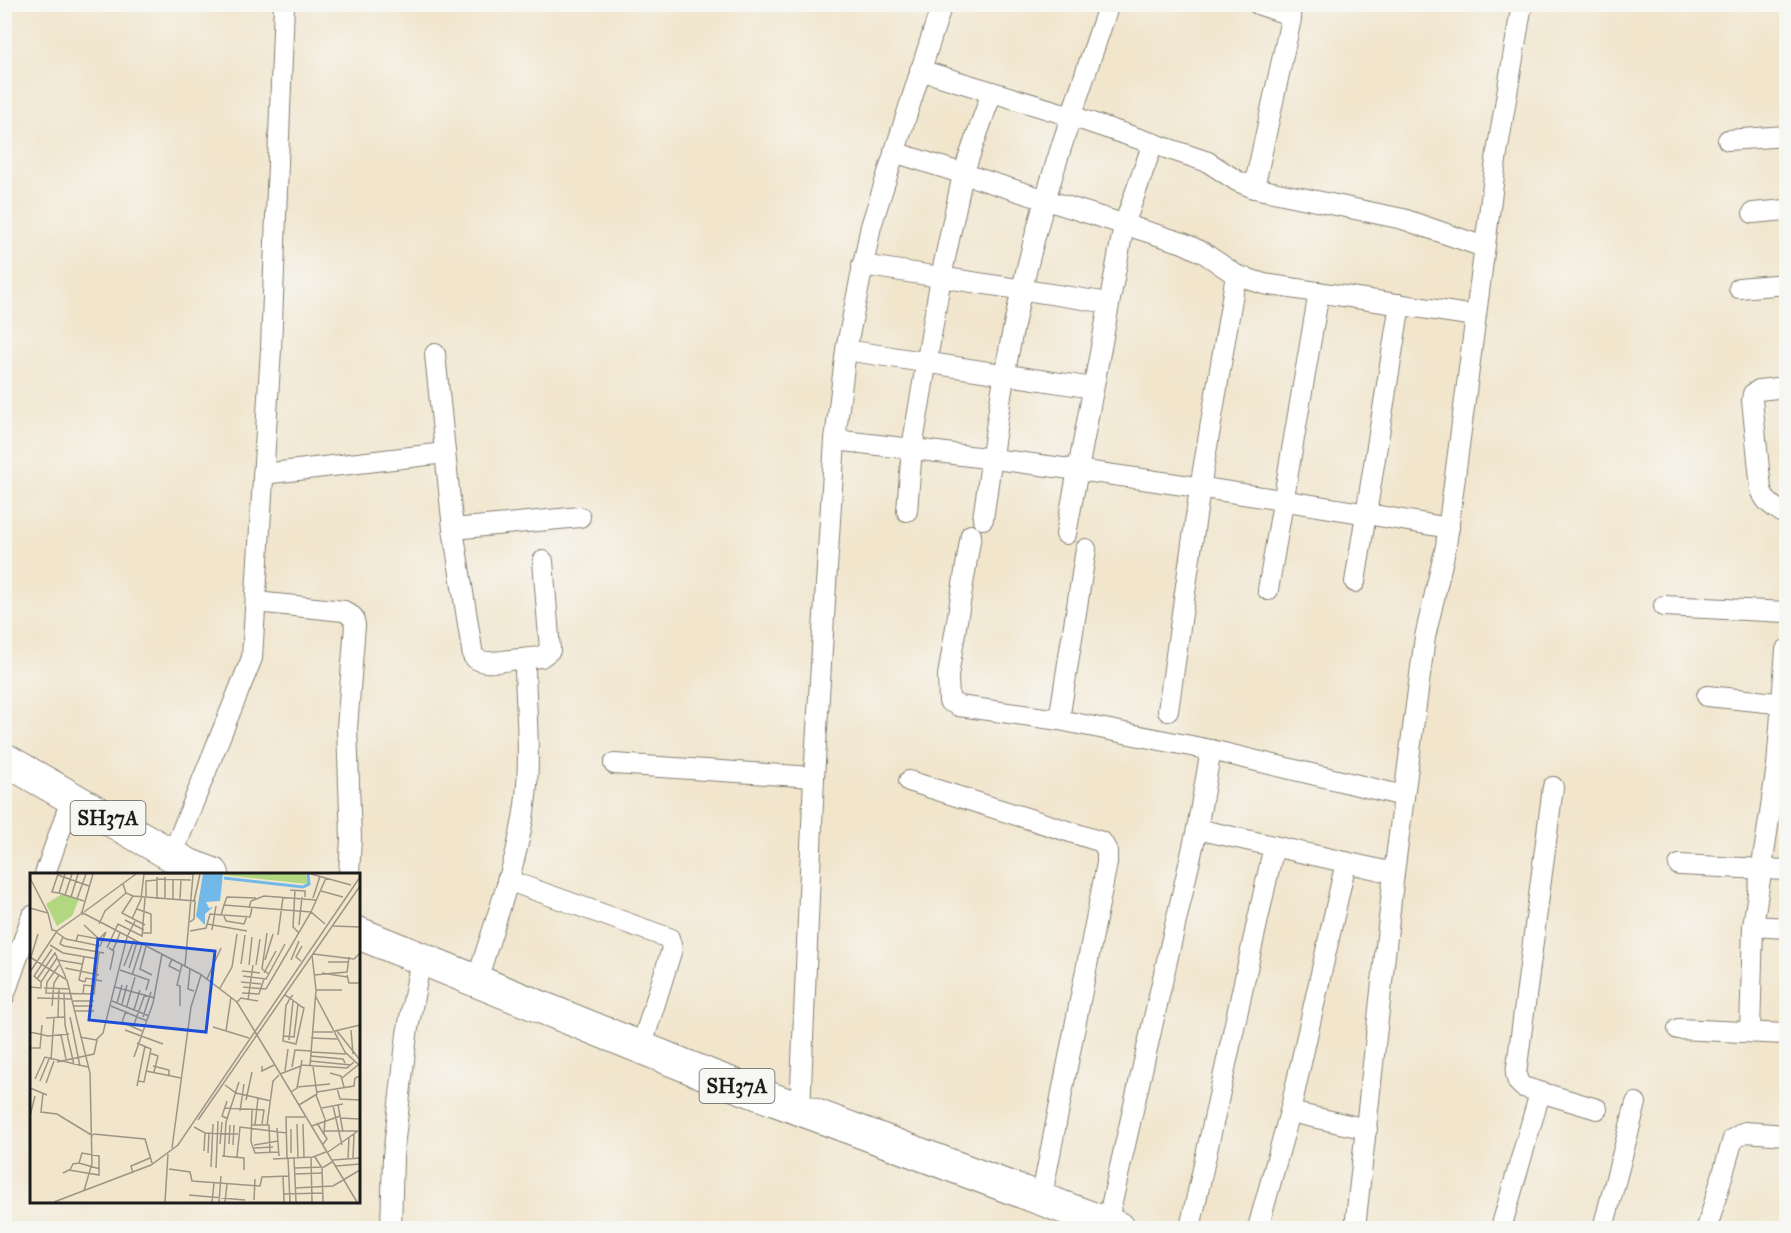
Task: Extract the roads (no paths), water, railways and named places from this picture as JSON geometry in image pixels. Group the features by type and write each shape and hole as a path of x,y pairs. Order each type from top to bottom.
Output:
{"main road":[{"name":"SH37A","path":"4,759 189,865 210,873"},
{"name":"SH37A","path":"360,934 800,1110 1113,1226"}],"street":[{"path":"172,855 252,658 271,349 284,4"},
{"path":"800,1110 814,777 836,440 846,350 871,226 942,4"},
{"path":"983,519 1005,375 1022,290 1045,200 1108,4"},
{"path":"1254,188 1291,20 1284,13 1258,4"},
{"path":"1355,1228 1394,873 1425,637 1449,528 1497,153 1522,4"},
{"path":"920,70 1071,116 1208,162 1237,181 1254,188 1403,219 1484,247"},
{"path":"907,511 912,448 941,277 963,174 992,92"},
{"path":"1728,140 1786,136"},
{"path":"1066,534 1124,225 1153,143"},
{"path":"894,152 1182,243 1204,253 1236,275 1264,284 1475,316"},
{"path":"1753,213 1786,210"},
{"path":"862,265 1109,303"},
{"path":"1168,711 1200,488 1236,275"},
{"path":"1739,288 1786,284"},
{"path":"1269,590 1319,292"},
{"path":"1355,582 1400,304"},
{"path":"846,350 1093,388"},
{"path":"435,354 453,529 473,656 477,661 484,663 541,657 550,650 543,561"},
{"path":"1786,387 1759,390 1753,394 1752,400 1761,489 1764,499 1786,515"},
{"path":"836,440 992,458 1366,513 1449,528"},
{"path":"263,474 446,453"},
{"path":"453,529 580,517"},
{"path":"971,535 948,676 949,701 959,706 1059,720 1211,750 1404,796"},
{"path":"1059,720 1086,549"},
{"path":"256,602 344,611 353,617 355,625 347,728 351,838 349,873"},
{"path":"1664,606 1786,612"},
{"path":"1750,1032 1753,926 1782,766 1786,650"},
{"path":"477,981 518,842 527,788 525,668 521,660"},
{"path":"1707,696 1784,704"},
{"path":"1113,1226 1197,829 1211,750"},
{"path":"614,764 814,777"},
{"path":"909,781 1102,842 1107,851 1107,863 1041,1200"},
{"path":"1552,787 1516,1074 1518,1082 1523,1087 1597,1109"},
{"path":"45,873 72,797"},
{"path":"1197,829 1394,873"},
{"path":"1190,1228 1274,846"},
{"path":"1258,1228 1290,1112 1346,862"},
{"path":"1679,865 1786,870"},
{"path":"507,880 669,938 672,949 641,1048"},
{"path":"4,996 30,922"},
{"path":"1753,926 1786,928"},
{"path":"391,1228 394,1144 407,1034 421,959"},
{"path":"1678,1029 1786,1034"},
{"path":"1501,1228 1540,1093"},
{"path":"1609,1227 1636,1103"},
{"path":"1290,1112 1367,1129"},
{"path":"1707,1228 1733,1139 1745,1132 1786,1135"}]}
